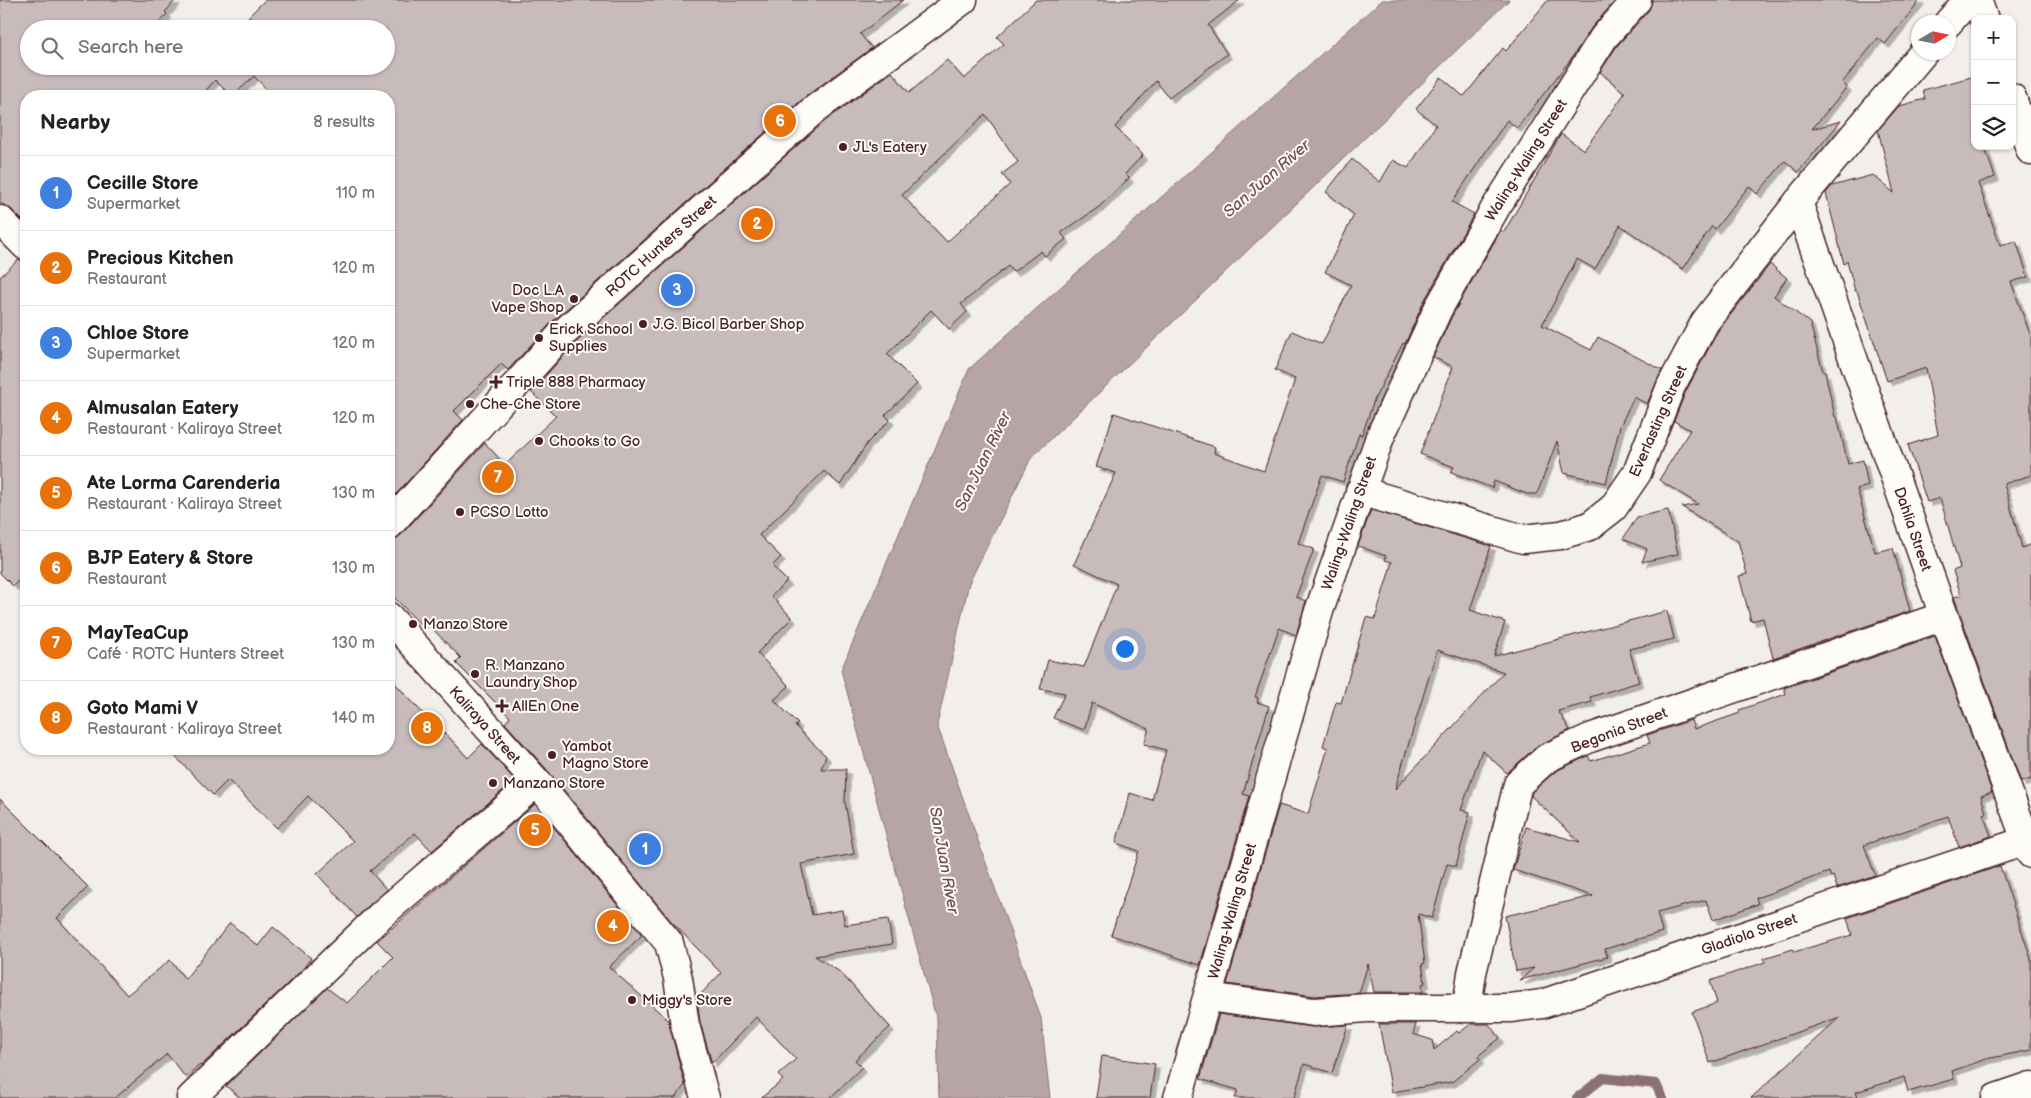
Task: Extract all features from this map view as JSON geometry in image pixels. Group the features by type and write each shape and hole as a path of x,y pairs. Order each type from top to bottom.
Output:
{"street":[{"name":"ROTC Hunters Street","path":"395,518 562,334 815,108 963,0"},
{"name":"Waling-Waling Street","path":"1178,1098 1318,611 1380,437 1443,300 1496,207 1604,37 1637,0"},
{"path":"1955,15 1968,0"},
{"path":"1977,0 1983,15"},
{"name":"Everlasting Street","path":"1360,491 1522,540 1561,536 1590,526 1613,508 1637,472 1671,386 1705,322 1798,202 1917,60"},
{"path":"2015,105 2031,150"},
{"name":"Dahlia Street","path":"1798,202 1944,616 2029,845"},
{"path":"0,220 20,240"},
{"name":"Begonia Street","path":"1467,1007 1472,974 1518,784 1548,758 1590,738 1944,616"},
{"name":"Kaliraya Street","path":"395,624 537,782 669,943 678,978 685,1025 705,1098"},
{"path":"191,1098 382,914 537,782"},
{"name":"Gladiola Street","path":"1208,997 1314,1012 1367,1008 1510,1008 1542,1004 2029,845"},
{"path":"1996,1098 2031,1086"}],"water":[{"name":"San Juan River","path":"1382,0 1509,0 1031,458 969,583 937,725 1041,1018 1050,1098 939,1098 937,1021 841,670 969,369"}],"building":[{"path":"0,0 176,0 165,12 167,14 162,20 20,20 20,75 395,75 395,20 251,20 248,17 265,0 903,0 860,34 872,48 805,97 552,322 508,370 501,364 454,411 463,420 395,495 395,90 267,90 254,76 239,90 225,90 215,80 206,90 20,90 20,218 11,209 0,203"},
{"path":"1036,0 1240,0 1208,25 1227,54 1169,98 1156,81 1115,127 1143,155 1125,174 1129,178 1099,207 1061,233 1066,239 1045,256 1041,251 1013,272 1008,266 961,304 967,312 949,329 931,310 887,354 917,384 885,415 890,420 868,442 840,485 824,471 759,535 781,557 772,566 787,581 771,596 792,618 757,653 789,686 774,700 798,724 795,726 826,756 821,769 846,769 845,802 854,854 801,864 812,915 842,910 845,925 888,919 892,944 815,956 840,972 890,1027 855,1060 862,1067 830,1098 761,1098 783,1080 778,1075 796,1059 756,1017 712,1063 700,1022 697,998 721,973 671,921 549,772 505,723 510,717 456,663 461,658 425,621 421,625 395,598 395,539 485,443 505,465 556,416 531,392 573,345 825,121 892,72 909,93 947,60 964,79 1004,44 997,37","holes":["985,114 1018,162 1002,174 1010,184 947,242 902,195"]},
{"path":"1548,0 1616,0 1592,27 1571,59 1517,128 1507,120 1452,202 1474,214 1424,301 1405,344 1403,343 1374,400 1362,435 1359,434 1343,482 1322,475 1298,543 1314,549 1296,597 1306,601 1296,635 1279,628 1255,697 1258,698 1257,702 1269,706 1243,794 1249,796 1200,965 1111,935 1139,851 1116,843 1130,793 1152,800 1166,750 1144,744 1149,729 1092,703 1084,730 1053,718 1065,693 1040,689 1048,660 1084,667 1117,584 1074,564 1116,473 1096,467 1114,413 1215,447 1214,453 1264,471 1295,379 1275,370 1292,331 1322,344 1351,285 1325,272 1354,215 1326,192 1352,159 1380,182 1393,160 1408,168 1436,125 1416,109 1441,77 1463,96 1465,95 1503,48 1506,51"},
{"path":"1652,0 1920,0 1885,44 1878,38 1842,83 1847,87 1812,129 1841,121 1798,172 1785,161 1757,194 1749,186 1715,229 1712,226 1683,269 1620,225 1595,269 1577,259 1542,325 1591,350 1598,337 1662,370 1647,404 1634,397 1620,426 1606,483 1564,473 1557,441 1537,494 1527,494 1494,481 1492,488 1451,472 1454,467 1420,454 1453,367 1433,357 1452,316 1501,230 1504,232 1561,134 1584,150 1625,93 1600,72 1617,46 1649,10"},
{"path":"1971,77 1971,150 1985,150 1995,177 1978,183 2000,245 2016,241 2028,277 2011,282 2031,337 2031,475 2004,484 2022,548 2031,544 2031,779 2021,782 1954,597 1961,595 1953,571 1960,568 1940,498 1927,502 1908,445 1938,435 1926,368 1887,381 1857,291 1855,291 1847,261 1844,264 1826,193 1832,186 1873,175 1894,193 1878,130 1899,106 1925,99 1923,90"},
{"path":"20,259 20,579 13,586 0,573 0,277"},
{"path":"1770,264 1787,278 1774,296 1810,323 1823,372 1825,372 1848,464 1863,460 1868,486 1857,489 1875,552 1893,548 1910,611 1773,658 1763,618 1751,621 1739,576 1747,574 1738,541 1682,507 1698,504 1659,480 1690,430 1674,421 1685,393 1718,331"},
{"path":"1371,510 1491,546 1470,610 1505,622 1494,656 1667,611 1674,639 1629,649 1639,682 1590,697 1592,702 1558,711 1570,730 1537,746 1507,773 1482,750 1461,810 1470,812 1456,866 1447,864 1432,918 1418,914 1425,963 1422,964 1425,983 1422,984 1423,992 1374,992 1368,964 1359,993 1315,996 1227,984 1279,805 1308,814 1328,748 1323,746 1336,702 1341,703 1366,617 1375,619 1392,562 1385,560 1386,556 1358,546","holes":["1437,650 1504,672 1395,789"]},
{"path":"1668,510 1678,554 1642,562 1647,549 1623,539 1637,517"},
{"path":"1935,636 1992,792 1981,796 1986,813 1983,814 1991,836 1959,847 1948,816 1864,845 1875,875 1837,888 1833,876 1831,877 1829,872 1756,898 1758,904 1713,920 1706,900 1657,913 1662,932 1605,949 1607,957 1520,980 1534,968 1516,971 1505,916 1593,896 1513,870 1526,827 1580,842 1531,796 1532,792 1556,771 1588,756 1591,761 1650,743 1647,735 1691,720 1694,729 1740,713 1739,710 1786,694 1784,688"},
{"path":"395,683 443,735 445,733 468,758 482,744 515,780 432,851 415,833 370,871 387,890 357,917 317,874 353,841 308,796 277,828 228,780 213,795 174,755 395,755"},
{"path":"0,799 88,887 57,918 127,995 170,960 185,979 230,923 258,946 273,927 311,958 303,969 201,1066 185,1077 167,1054 115,1098 0,1098"},
{"path":"535,804 642,935 609,967 668,1020 685,1085 675,1098 241,1098 226,1086 327,988 347,1003 393,957 377,941"},
{"path":"2000,866 2031,959 2031,1050 1986,1059 1952,1071 1954,1079 1908,1092 1904,1077 1856,1092 1858,1098 1751,1098 1840,1017 1710,1063 1692,1012 1717,1003 1710,981 1765,962 1764,958 1793,949 1794,952 1852,935 1847,918"},
{"path":"1219,1014 1312,1027 1348,1025 1332,1073 1304,1064 1294,1098 1235,1098 1238,1090 1200,1079"},
{"path":"1379,1024 1416,1024 1413,1034 1432,1040 1434,1050 1457,1031 1459,1033 1471,1024 1489,1024 1500,1038 1478,1056 1480,1059 1452,1082 1392,1092"},
{"path":"1102,1056 1155,1064 1150,1098 1096,1098"}],"waterway":[{"path":"1577,1098 1603,1078 1656,1084 1662,1098"}],"place":[{"name":"BJP Eatery & Store","path":"780,121"},
{"name":"JL's Eatery","path":"843,147"},
{"name":"Precious Kitchen","path":"757,224"},
{"name":"Chloe Store","path":"677,290"},
{"name":"Doc L.A Vape Shop","path":"574,299"},
{"name":"J.G. Bicol Barber Shop","path":"643,324"},
{"name":"Erick School Supplies","path":"539,338"},
{"name":"Triple 888 Pharmacy","path":"496,382"},
{"name":"Che-Che Store","path":"470,404"},
{"name":"Chooks to Go","path":"539,441"},
{"name":"MayTeaCup","path":"498,477"},
{"name":"PCSO Lotto","path":"460,512"},
{"name":"Manzo Store","path":"413,624"},
{"name":"R. Manzano Laundry Shop","path":"475,674"},
{"name":"AllEn One","path":"502,706"},
{"name":"Goto Mami V","path":"427,728"},
{"name":"Yambot Magno Store","path":"552,755"},
{"name":"Manzano Store","path":"493,783"},
{"name":"Ate Lorma Carenderia","path":"535,830"},
{"name":"Cecille Store","path":"645,849"},
{"name":"Almusalan Eatery","path":"613,926"},
{"name":"Miggy's Store","path":"632,1000"}]}
